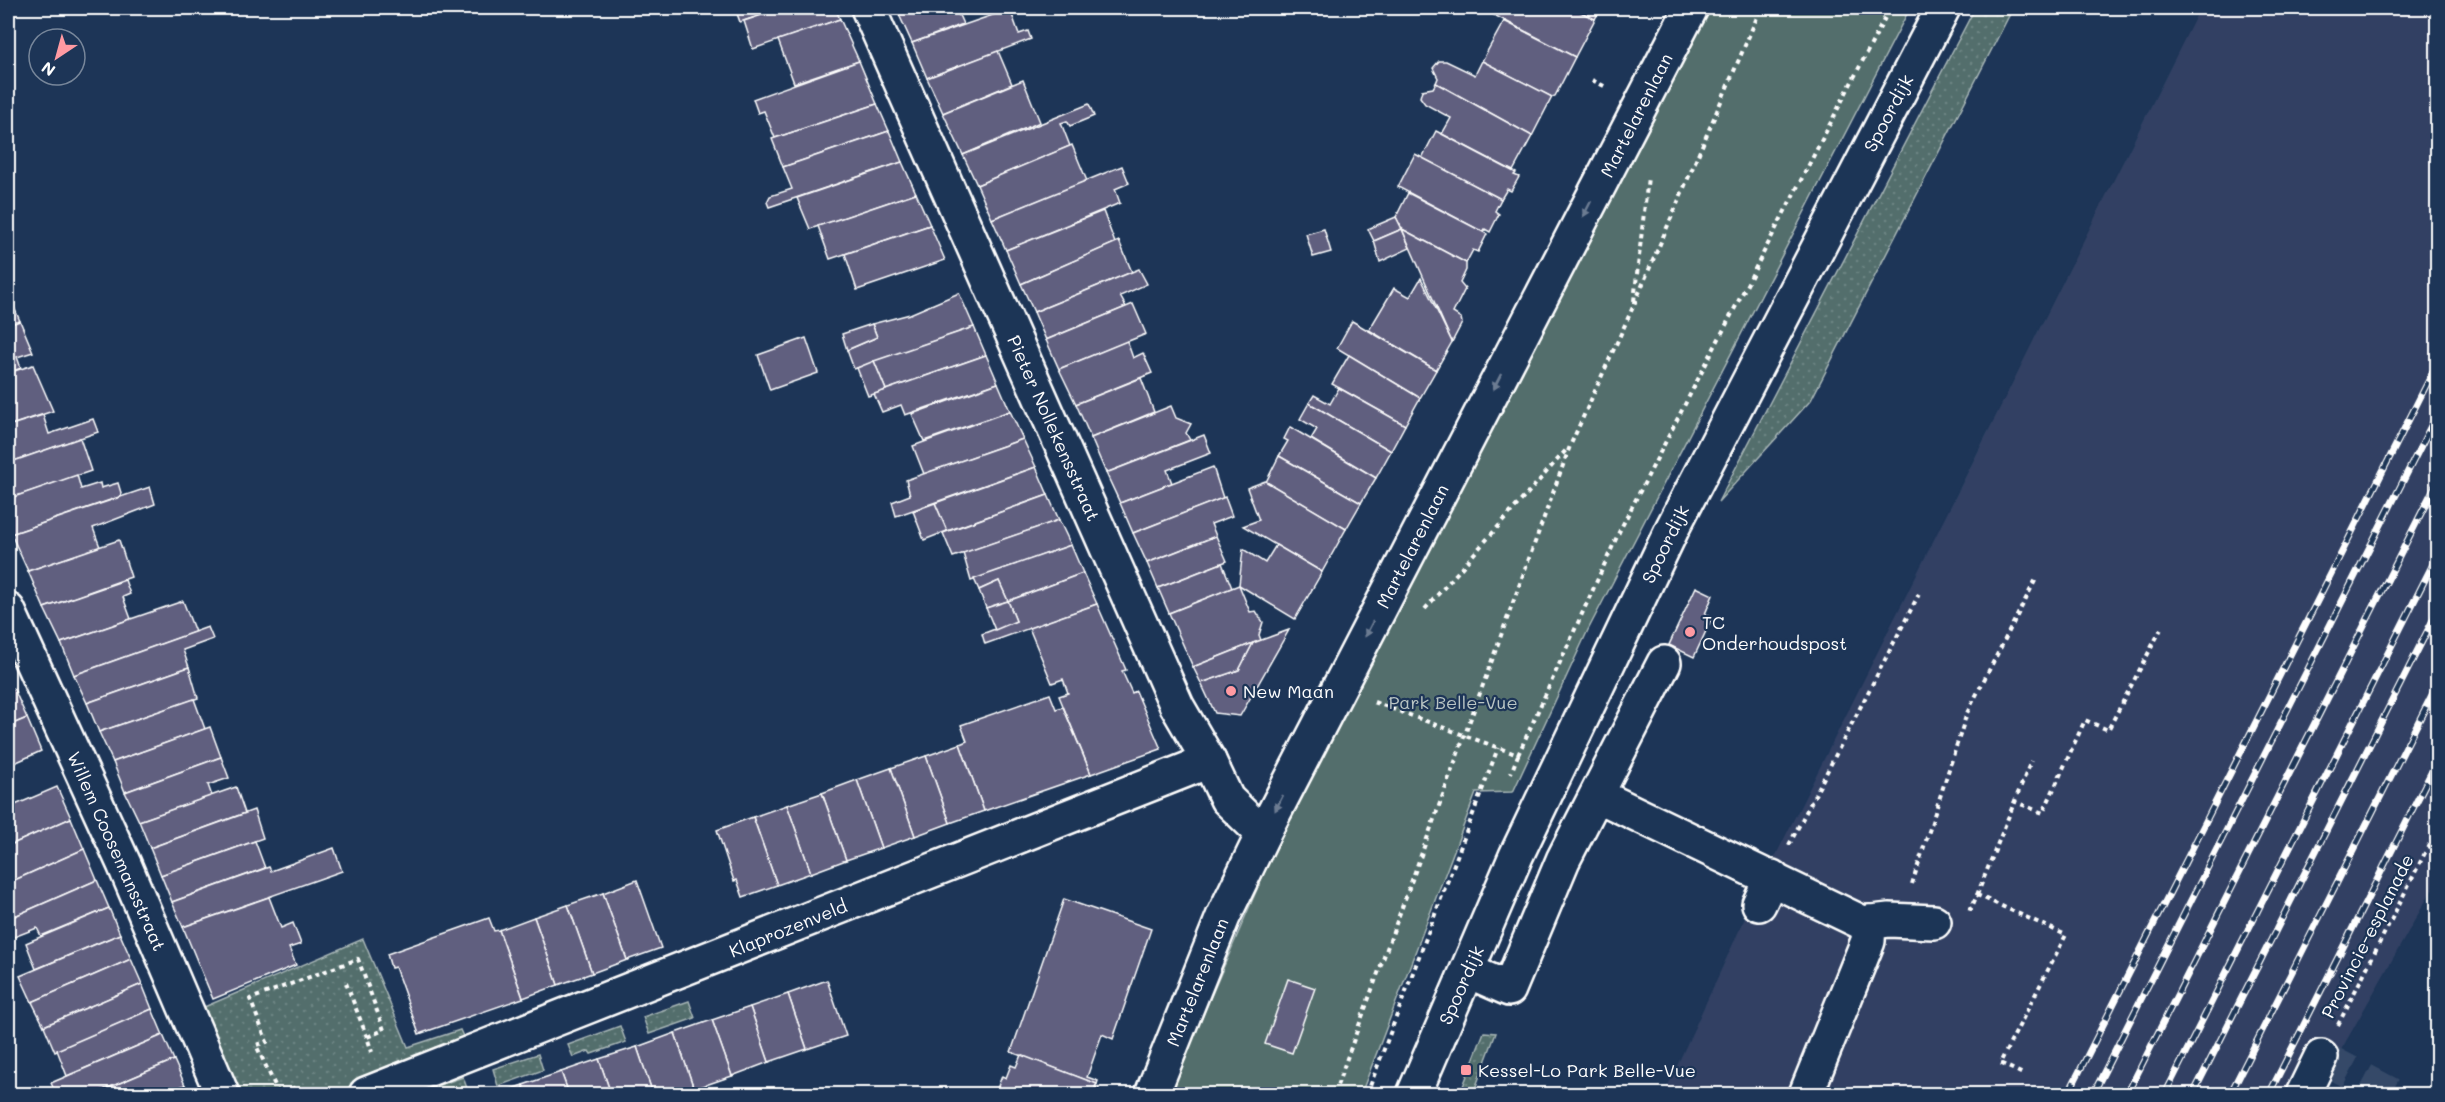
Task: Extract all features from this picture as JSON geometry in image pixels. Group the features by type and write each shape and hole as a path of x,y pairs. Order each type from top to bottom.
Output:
{"street":[{"name":"Pieter Nollekensstraat","path":"868,8 1177,706 1209,761 1227,800 1263,834"},
{"name":"Martelarenlaan","path":"1152,1095 1223,917 1263,834 1691,8"},
{"name":"Spoordijk","path":"1414,1095 1516,856 1673,527 1943,8"},
{"name":"Willem Coosemansstraat","path":"8,610 124,864 222,1095"},
{"path":"1468,971 1509,989 1563,860 1664,663"},
{"name":"Klaprozenveld","path":"376,1090 1209,761"},
{"path":"1597,795 1765,891 1863,923 1919,921"},
{"path":"1806,1095 1868,941 1869,922"},
{"path":"2303,1095 2321,1057"}],"path":[{"path":"1334,1095 1570,446 1633,307 1761,8"},
{"path":"1510,775 1620,530 1890,8"},
{"path":"1418,617 1570,446"},
{"path":"1919,921 1914,872 1967,713 2036,579"},
{"path":"1765,891 1919,594"},
{"path":"2013,801 2043,813 2085,720 2108,730 2161,629"},
{"path":"1363,697 1518,755"},
{"path":"1368,1095 1498,748"},
{"path":"1919,921 1942,899 1971,909 2031,761"},
{"name":"Provincie-esplanade","path":"2321,1057 2438,827"},
{"path":"1977,895 2067,935 2000,1063 2025,1075"},
{"path":"299,1095 296,1087 279,1094 256,1045 267,1042 250,999 358,959 384,1030 367,1037"},
{"path":"346,983 367,1037 376,1090"}],"shaded area":[{"path":"2200,8 2437,8 2437,881 2316,1094 1664,1094 1750,907"}],"green space":[{"name":"Park Belle-Vue","path":"1706,8 1910,8 1588,630 1513,792 1476,793 1361,1094 1169,1094 1264,873 1352,693"},
{"path":"1975,8 2013,8 1811,400 1718,502"},
{"path":"363,939 408,1047 460,1030 465,1041 366,1094 222,1094 188,1014"},
{"path":"689,1001 695,1018 649,1034 643,1017"},
{"path":"620,1026 626,1042 591,1054 589,1051 573,1057 568,1045"},
{"path":"1484,1032 1496,1033 1473,1094 1460,1094"},
{"path":"538,1054 543,1070 498,1086 493,1069"},
{"path":"463,1077 469,1094 424,1094 422,1091"}],"building":[{"path":"735,8 783,8 740,22"},
{"path":"783,8 835,8 840,19 753,49 744,21"},
{"path":"896,8 976,8 958,13 963,24 912,43"},
{"path":"1495,8 1573,8 1595,19 1575,57 1492,14"},
{"path":"1573,8 1601,8 1595,19"},
{"path":"1010,9 1019,34 1028,31 1031,39 927,78 912,43"},
{"path":"840,19 859,61 794,83 778,40"},
{"path":"1504,21 1575,57 1555,96 1552,97 1482,61"},
{"path":"998,51 1012,84 943,113 927,78"},
{"path":"859,61 877,104 775,138 764,111 758,113 753,99"},
{"path":"1439,61 1446,61 1475,75 1482,61 1552,97 1532,136 1436,83 1438,78 1433,68"},
{"path":"1023,80 1040,122 963,155 943,113"},
{"path":"1436,83 1532,136 1513,171 1442,134 1451,118 1425,104 1420,97 1422,90 1433,88"},
{"path":"877,104 889,131 783,167 772,139"},
{"path":"1089,104 1094,116 1070,126 1067,121 1061,123 1070,146 977,185 963,155"},
{"path":"889,131 902,162 769,207 767,202 770,196 792,189 783,167"},
{"path":"1436,131 1516,173 1514,175 1519,177 1511,191 1507,189 1501,199 1422,158"},
{"path":"1072,145 1087,181 992,219 977,185"},
{"path":"1415,154 1501,199 1495,211 1499,214 1490,232 1485,229 1483,232 1398,187"},
{"path":"902,162 916,193 810,229 797,198"},
{"path":"1122,166 1129,183 1115,189 1120,203 1006,250 992,219"},
{"path":"916,193 930,225 830,259 818,226"},
{"path":"1408,193 1487,234 1478,252 1473,250 1466,263 1402,229 1396,217"},
{"path":"1103,211 1115,243 1021,284 1006,250"},
{"path":"1396,217 1402,229 1374,241 1368,229"},
{"path":"930,225 945,260 857,290 845,254"},
{"path":"1324,229 1331,252 1313,257 1306,234"},
{"path":"1402,229 1410,248 1380,262 1374,241"},
{"path":"1402,229 1466,263 1466,270 1460,283 1465,289 1453,313 1461,318 1462,323 1452,342"},
{"path":"1119,241 1132,272 1034,312 1021,284"},
{"path":"1139,269 1147,284 1120,296 1126,307 1046,340 1034,312"},
{"path":"1421,278 1452,342 1436,370 1369,330 1394,288 1410,297"},
{"path":"959,293 974,327 854,369 847,350 877,337 872,324 910,314"},
{"path":"8,297 20,321 8,325"},
{"path":"1133,304 1146,334 1059,369 1046,340"},
{"path":"20,321 33,352 17,357 21,368 8,373 8,325"},
{"path":"1352,321 1436,370 1420,398 1337,348"},
{"path":"872,324 877,337 847,350 842,334"},
{"path":"974,327 986,355 886,390 874,361"},
{"path":"806,338 818,373 770,390 758,355"},
{"path":"1127,341 1133,358 1143,353 1152,373 1076,404 1059,369"},
{"path":"986,355 998,383 905,415 901,405 882,412 874,394"},
{"path":"1349,355 1420,398 1405,425 1332,384"},
{"path":"874,361 886,390 868,396 857,368"},
{"path":"33,365 53,411 8,426 8,373"},
{"path":"1141,378 1154,412 1091,438 1076,404"},
{"path":"998,383 1010,411 924,441 912,414"},
{"path":"1339,388 1405,425 1391,451 1309,403 1314,395 1330,404"},
{"path":"1309,403 1391,451 1376,478 1311,439 1317,429 1300,419"},
{"path":"1171,406 1176,418 1191,424 1186,433 1190,440 1106,473 1091,438"},
{"path":"1010,411 1023,439 924,474 913,446"},
{"path":"43,415 49,434 93,419 98,432 8,463 8,426"},
{"path":"1290,427 1376,478 1361,503 1279,456 1288,441 1284,439"},
{"path":"1204,435 1211,453 1167,470 1172,483 1120,503 1106,473"},
{"path":"80,438 91,471 8,499 8,463"},
{"path":"1023,439 1036,467 896,516 892,502 910,495 906,480"},
{"path":"1279,456 1361,503 1346,529 1266,482"},
{"path":"1036,467 1048,495 947,531 935,503"},
{"path":"1213,467 1223,498 1133,533 1120,503"},
{"path":"77,475 81,489 100,483 101,488 118,483 122,496 11,534 8,527 8,499"},
{"path":"1265,481 1346,529 1322,572 1243,526 1259,520 1247,488"},
{"path":"150,487 155,504 93,528 100,547 28,571 11,534"},
{"path":"1048,495 1059,520 953,557 943,533"},
{"path":"1225,497 1232,516 1211,524 1216,536 1147,563 1133,533"},
{"path":"935,503 947,531 924,540 913,511"},
{"path":"1059,520 1071,545 971,581 963,553"},
{"path":"1216,536 1227,561 1158,588 1147,563"},
{"path":"119,540 131,577 44,608 28,571"},
{"path":"1071,545 1083,573 1008,601 999,581 979,590 974,579"},
{"path":"1276,545 1322,572 1295,619 1239,585 1243,549 1265,563"},
{"path":"1222,563 1232,588 1169,613 1158,588"},
{"path":"1083,573 1097,604 985,644 982,634 1016,621 1008,601"},
{"path":"125,580 130,594 123,597 131,619 61,643 44,608"},
{"path":"999,581 1008,601 986,608 979,590"},
{"path":"1239,585 1250,612 1256,611 1263,622 1259,635 1261,640 1193,667 1169,613"},
{"name":"TC Onderhoudspost","path":"1696,587 1713,595 1705,614 1712,618 1694,657 1669,645"},
{"path":"183,601 195,632 74,675 61,643"},
{"path":"1008,601 1016,621 995,630 986,608"},
{"path":"1097,604 1126,670 1122,671 1132,693 1136,691 1161,749 1091,774 1059,696 1068,693 1063,679 1052,683 1029,628"},
{"path":"208,627 213,639 183,650 189,667 87,703 74,675"},
{"path":"1289,630 1240,716 1215,713 1201,683 1239,670 1253,643"},
{"path":"1253,643 1239,670 1201,683 1193,667"},
{"path":"189,667 198,698 99,732 87,703"},
{"path":"14,689 27,718 8,726 8,692"},
{"path":"1050,694 1056,709 1063,707 1091,774 984,811 960,744 967,741 961,725"},
{"path":"194,699 205,729 113,762 99,732"},
{"path":"27,718 41,751 8,766 8,726"},
{"path":"210,727 221,757 125,792 113,762"},
{"path":"960,744 984,811 950,823 926,756"},
{"path":"926,756 950,823 915,836 891,768"},
{"path":"221,757 229,778 208,785 212,796 139,821 125,792"},
{"path":"891,768 915,836 881,848 857,780"},
{"path":"857,780 881,848 846,860 822,793"},
{"path":"57,787 71,818 8,846 8,808"},
{"path":"236,787 245,813 150,848 139,821"},
{"path":"822,793 846,860 811,873 787,805"},
{"path":"787,805 811,873 777,885 753,817"},
{"path":"254,810 263,838 161,875 150,848"},
{"path":"753,817 777,885 743,897 737,880 734,881 717,830"},
{"path":"71,818 84,849 8,883 8,846"},
{"path":"255,841 265,868 172,902 161,875"},
{"path":"334,848 342,871 183,927 172,902 269,867 271,871"},
{"path":"84,849 97,880 8,919 8,883"},
{"path":"97,880 109,908 41,936 37,928 9,939 8,919"},
{"path":"637,880 661,948 627,960 603,893"},
{"path":"603,893 627,960 592,973 568,905"},
{"path":"269,897 281,928 293,923 301,944 289,948 296,965 213,999 183,927"},
{"path":"1064,899 1151,929 1113,1039 1102,1034 1087,1077 1098,1081 1097,1084 1011,1052"},
{"path":"568,905 592,973 558,985 534,917"},
{"path":"109,908 120,934 36,969 26,943"},
{"path":"534,917 558,985 523,998 499,930"},
{"path":"489,918 494,931 499,930 523,998 419,1034 395,967 391,968 387,954"},
{"path":"120,934 131,959 32,1002 20,976"},
{"path":"131,959 142,984 44,1026 32,1002"},
{"path":"1288,979 1315,988 1292,1053 1265,1044"},
{"path":"827,980 846,1036 807,1049 788,994"},
{"path":"142,984 152,1009 55,1052 44,1026"},
{"path":"788,994 807,1049 769,1062 750,1007"},
{"path":"750,1007 769,1062 732,1076 712,1020"},
{"path":"152,1009 163,1035 67,1076 57,1050"},
{"path":"712,1020 732,1076 694,1089 675,1033"},
{"path":"675,1033 694,1089 679,1094 653,1094 637,1047"},
{"path":"163,1035 174,1060 94,1094 56,1094 51,1083"},
{"path":"637,1047 653,1094 611,1094 599,1059"},
{"path":"1021,1055 1097,1084 1095,1087 1099,1088 1097,1094 995,1094 1002,1076 1006,1078 1011,1065 1016,1067"},
{"path":"599,1059 611,1094 569,1094 561,1072"},
{"path":"174,1060 185,1085 163,1094 94,1094"},
{"path":"561,1072 569,1094 527,1094 523,1085"},
{"path":"185,1085 189,1094 163,1094"},
{"path":"523,1085 527,1094 497,1094"}],"tunnel":[{"path":"2321,1057 2391,1094"}],"railway":[{"path":"2068,1094 2438,362"},
{"path":"2093,1094 2438,412"},
{"path":"2127,1094 2438,480"},
{"path":"2165,1094 2438,554"},
{"path":"2193,1094 2438,610"},
{"path":"2230,1094 2438,683"},
{"path":"2269,1094 2438,759"}],"place":[{"name":"TC Onderhoudspost","path":"1690,632"},
{"name":"New Maan","path":"1231,691"},
{"name":"Kessel-Lo Park Belle-Vue","path":"1466,1070"}]}
